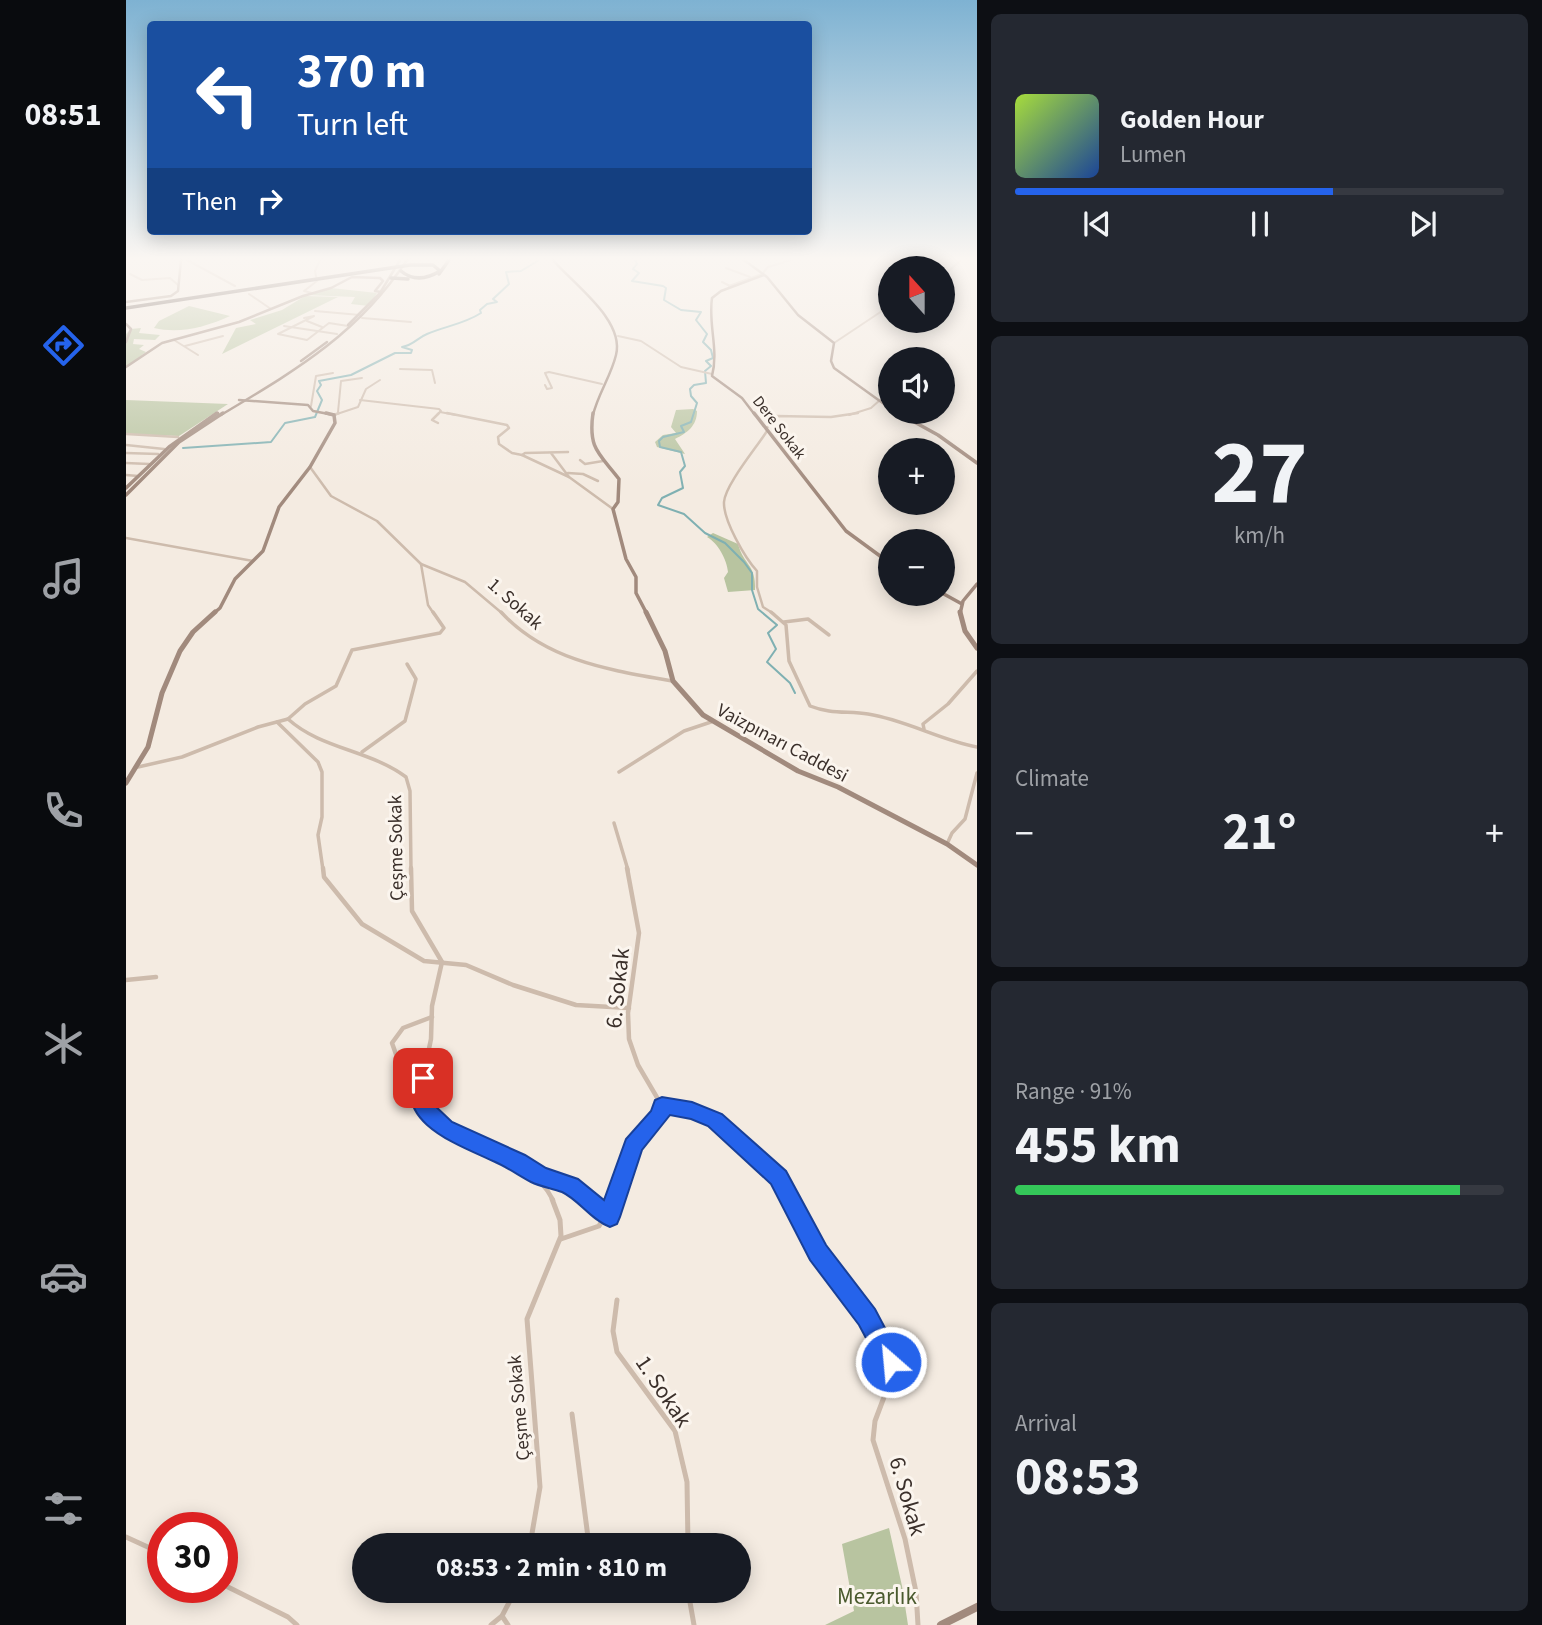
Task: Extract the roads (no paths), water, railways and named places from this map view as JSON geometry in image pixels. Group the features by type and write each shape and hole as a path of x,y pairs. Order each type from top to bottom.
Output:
{"street":[{"path":"126,367 142,354 190,336"},
{"path":"186,346 223,336"},
{"path":"287,336 307,340 313,336"},
{"path":"126,488 158,454 178,438 303,360 335,336"},
{"path":"126,495 165,454 186,437 308,361 338,336"},
{"path":"618,336 638,339 678,366 712,374 718,351 715,336"},
{"name":"Vaizpınarı Caddesi","path":"618,336 619,354 594,404 592,444 614,472 620,485 618,502 614,509 626,559 636,577 636,593 665,651 673,681 711,722 798,771 838,787 947,844 977,865"},
{"path":"825,336 834,343"},
{"path":"841,336 834,343 831,361 834,368 878,399"},
{"path":"174,340 198,355"},
{"path":"400,369 420,372 432,370 435,383"},
{"path":"545,385 547,389 552,388 545,374 549,372 603,384"},
{"path":"311,406 312,383 316,376 333,373"},
{"name":"Dere Sokak","path":"712,374 713,378 742,398 846,531 878,554"},
{"path":"126,783 148,747 162,694 180,650 193,632 220,608 230,584 265,547 279,507 310,467 335,423 341,381 362,378"},
{"path":"311,406 315,412 336,414 358,407 368,387 380,380"},
{"path":"239,400 311,406"},
{"path":"360,400 439,409 440,412 507,425 509,428 498,437 499,444 512,453 568,475 585,486 601,504 614,509"},
{"path":"830,635 808,619 784,622 763,607 757,584 757,571 744,556 724,505 729,490 776,416 833,417 856,414 873,408 878,402"},
{"path":"438,423 432,420 440,412"},
{"path":"918,424 977,463"},
{"path":"126,434 178,438"},
{"path":"126,445 164,449"},
{"path":"522,455 568,452"},
{"path":"126,453 158,454"},
{"path":"551,453 568,475"},
{"path":"580,460 585,464 603,461"},
{"path":"126,463 149,464"},
{"path":"138,766 182,757 258,727 288,719 305,704 336,686 352,650 444,631 428,604 421,564 377,520 331,496 310,467"},
{"path":"568,475 583,474 598,481"},
{"path":"126,475 138,476"},
{"path":"126,482 132,482"},
{"path":"126,538 253,561"},
{"name":"1. Sokak","path":"421,564 462,578 523,635 558,655 592,666 673,681"},
{"path":"977,584 966,595 962,604 961,628 977,648"},
{"path":"955,600 962,604"},
{"path":"784,622 789,661 813,708 824,712 868,714 924,729 952,742 977,747"},
{"path":"362,751 398,727 407,717 416,679 407,664"},
{"path":"924,729 923,724 948,704 977,671"},
{"name":"Çeşme Sokak","path":"288,719 295,726 337,746 362,751 400,772 409,784 412,911 442,962"},
{"path":"277,722 315,757 321,768 322,817 318,835 326,881 352,914 369,929 419,959 466,965 513,985 576,1005 629,1008"},
{"path":"619,772 684,731 711,722"},
{"path":"947,844 952,833 963,822 977,773"},
{"name":"6. Sokak","path":"614,823 639,930 639,960 629,1008 628,1035 632,1050 662,1106 692,1110 715,1120 772,1170 785,1186 818,1252 859,1306 888,1353 892,1388 875,1423 873,1440 896,1508 909,1564 918,1625"},
{"path":"442,962 420,1098 422,1106 444,1129 517,1162 540,1176 570,1185 610,1217"},
{"path":"126,981 156,976"},
{"path":"423,1078 400,1064 389,1047 394,1034 404,1026 432,1017"},
{"path":"610,1217 633,1145 660,1114 662,1106"},
{"path":"540,1176 549,1189 558,1214 560,1239 599,1226 604,1217 610,1217"},
{"name":"Çeşme Sokak","path":"532,1533 540,1488 527,1319 531,1300 560,1239"},
{"name":"1. Sokak","path":"617,1300 613,1331 617,1352 675,1431 687,1482 688,1533"},
{"path":"572,1415 587,1533"},
{"path":"126,1537 147,1547"},
{"path":"238,1592 268,1606 297,1625"},
{"path":"491,1625 502,1616 509,1603"},
{"path":"690,1603 694,1625"},
{"path":"941,1625 977,1607"},
{"path":"502,1616 508,1625"}],"waterway":[{"path":"183,448 271,442 285,423 315,417 322,400 317,391 321,385 319,381 351,375 395,353 411,353 412,350 402,347 424,336"},
{"path":"706,336 703,342 711,350 713,358 706,361 711,366 705,371 706,383 694,385 690,389 691,396 697,403 691,422 681,426 684,432 663,437 659,441 660,447 681,452 685,466 680,472 683,488 662,498 658,505 684,514 705,533 725,543 744,562 752,573 752,590 758,609 777,625 768,633 776,649 767,662 790,683 795,693"}],"park label":[{"name":"Mezarlık","path":"877,1596"}]}
